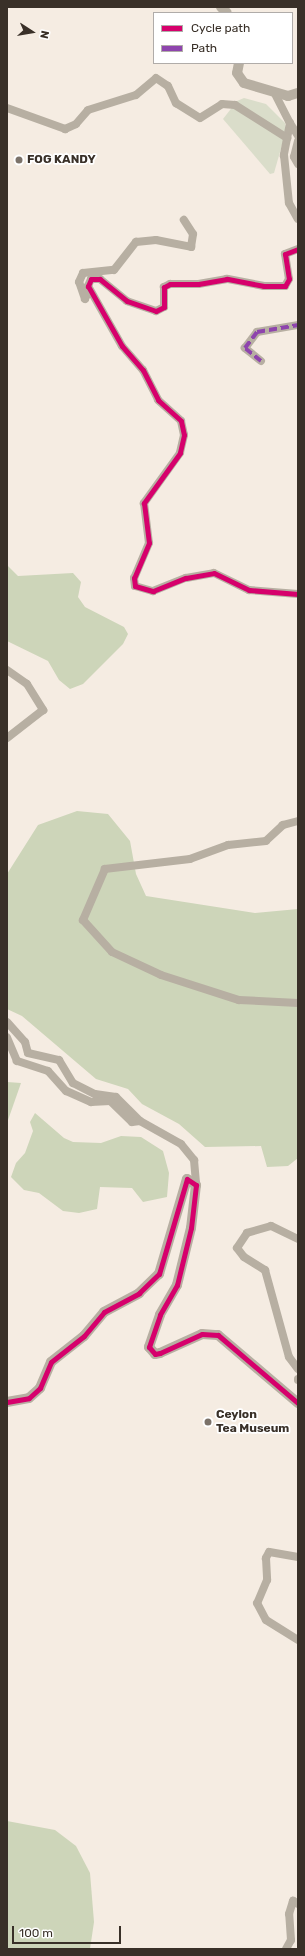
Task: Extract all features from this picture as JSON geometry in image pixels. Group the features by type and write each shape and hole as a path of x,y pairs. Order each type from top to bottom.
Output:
{"street":[{"path":"239,64 237,73 244,82 274,92 298,93"},
{"path":"7,108 65,129 76,124 88,110 136,95 156,78 168,86 176,103 200,118 222,104 235,104 287,138"},
{"path":"274,92 298,136"},
{"path":"290,123 284,155 289,203 298,219"},
{"path":"298,141 294,156 298,164"},
{"path":"184,220 193,234 191,247 156,240 136,242 114,270 83,273 79,282 85,299 89,291 91,279 100,279 127,300 156,311 164,307 164,287 170,284 198,284 227,279 264,286 285,286 289,279 285,254 298,249"},
{"path":"89,291 122,346 143,370 158,400 181,421 184,435 180,453 144,503 149,543 134,578 135,586 153,591 214,573 249,590 298,594"},
{"path":"261,361 245,348 257,332 298,325"},
{"path":"7,670 27,684 43,710 7,738"},
{"path":"298,821 283,825 266,841 228,845 190,859 105,869 83,920 112,952 160,976 239,1000 298,1003"},
{"path":"7,1022 25,1042 28,1053 59,1060 73,1083 95,1094 116,1097 140,1121 181,1144 194,1160 196,1185 191,1228 177,1285 151,1336 150,1347 155,1354 202,1334 218,1335 298,1403"},
{"path":"7,1037 17,1061 48,1071 66,1091 90,1102 110,1101 132,1122 140,1121"},
{"path":"7,1402 29,1398 40,1388 52,1362 84,1336 104,1312 139,1293 159,1274 184,1184 187,1179 196,1185"},
{"path":"298,1239 271,1226 247,1233 237,1248 244,1258 265,1270 289,1357 298,1369"},
{"path":"298,1557 269,1552 267,1580 257,1603 266,1620 298,1640"},
{"path":"286,1949 291,1940 289,1914 293,1901 298,1904"}],"green space":[{"path":"244,98 266,104 285,123 286,131 274,173 270,174 223,119 237,101"},
{"path":"7,565 18,576 73,573 81,582 78,597 85,607 124,627 128,634 123,644 83,684 70,689 59,680 48,661 7,641"},
{"path":"77,811 108,814 130,841 136,874 146,896 255,913 298,909 298,1158 288,1166 267,1167 261,1146 205,1147 179,1124 142,1104 128,1089 96,1079 22,1016 7,1009 7,874 38,825"},
{"path":"7,1082 21,1083 7,1123"},
{"path":"35,1113 64,1138 73,1142 101,1143 121,1136 141,1137 163,1151 169,1173 167,1197 143,1202 132,1188 100,1187 97,1209 79,1213 63,1211 39,1193 24,1190 11,1177 16,1163 25,1153 33,1131 30,1122"},
{"path":"7,1821 55,1830 76,1846 90,1873 94,1922 90,1949 7,1949"}],"marked path":[{"path":"261,361 245,348 257,332 298,325"}],"cycle path":[{"path":"298,249 285,254 289,279 285,286 264,286 227,279 198,284 170,284 164,287 164,307 156,311 127,301 100,279 91,279 88,286 122,346 143,370 158,400 181,421 184,435 180,453 144,503 149,543 134,578 135,586 153,591 186,578 214,573 249,590 298,594"},
{"path":"7,1402 29,1398 40,1388 51,1362 84,1336 104,1312 139,1293 159,1274 187,1179 196,1185 191,1228 177,1285 160,1315 149,1347 155,1354 202,1334 218,1335 298,1403"}],"place":[{"name":"FOG KANDY","path":"19,160"},
{"name":"Ceylon Tea Museum","path":"208,1422"}]}
